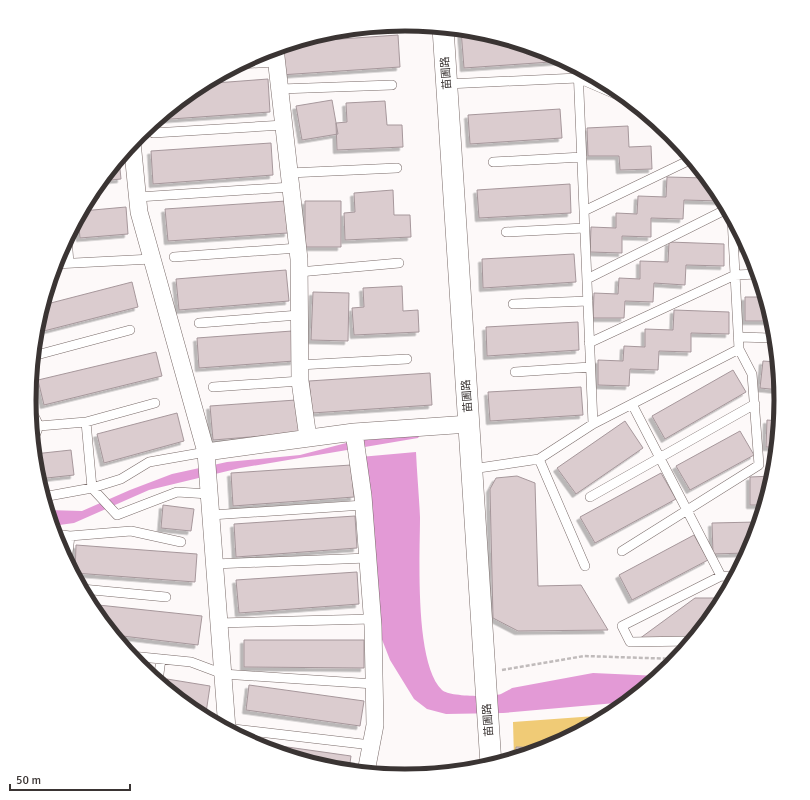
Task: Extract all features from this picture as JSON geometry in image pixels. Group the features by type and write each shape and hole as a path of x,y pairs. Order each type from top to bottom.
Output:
{"street":[{"name":"苗圃路","path":"443,33 491,759"},
{"path":"276,55 298,248 299,373 308,438"},
{"path":"133,151 139,212 206,452 226,723"},
{"path":"206,452 354,432 469,424"},
{"path":"354,432 364,505 372,619 375,725 367,767"}],"lane":[{"path":"578,74 593,424"},
{"path":"446,84 578,78 605,89"},
{"path":"280,89 392,85"},
{"path":"153,133 284,125"},
{"path":"493,162 582,157"},
{"path":"584,211 686,162"},
{"path":"138,197 397,168"},
{"path":"587,279 722,211"},
{"path":"506,232 584,228"},
{"path":"622,551 759,465 752,374 739,349 733,231"},
{"path":"174,257 298,248"},
{"path":"68,250 69,263"},
{"path":"62,263 152,259"},
{"path":"299,272 399,263"},
{"path":"589,343 735,275 752,274"},
{"path":"512,304 588,301"},
{"path":"199,323 299,315"},
{"path":"39,354 130,330"},
{"path":"738,337 769,338"},
{"path":"472,469 540,459 593,424 739,349"},
{"path":"213,387 299,373 407,359"},
{"path":"515,372 590,367"},
{"path":"39,426 86,422 154,403"},
{"path":"632,404 721,576"},
{"path":"590,497 755,404"},
{"path":"37,422 39,426 37,430"},
{"path":"86,422 92,488 117,515 177,492 209,494"},
{"path":"49,495 92,488 121,480 149,462 206,452"},
{"path":"540,459 585,566"},
{"path":"211,515 364,505"},
{"path":"62,535 70,536 131,531 182,542"},
{"path":"68,550 70,536"},
{"path":"214,564 368,558"},
{"path":"684,641 630,642 622,626 721,576 730,576"},
{"path":"88,590 166,597"},
{"path":"219,623 372,619"},
{"path":"140,657 191,662 223,674 374,684"},
{"path":"159,674 161,659"},
{"path":"241,731 371,745"}],"path":[{"path":"485,672 584,656 668,659"}],"shaded area":[{"path":"427,422 418,438 240,468 149,490 74,523 58,525 53,510 82,511 172,474 227,462 300,455"},
{"path":"416,452 420,517 420,608 427,657 433,676 442,690 453,694 489,696 501,694 512,688 593,673 650,676 630,693 616,703 503,713 446,714 427,709 414,699 390,660 372,614 360,457"},
{"path":"595,716 546,741 514,752 513,722"}],"building":[{"path":"398,35 400,67 280,75 278,54 324,40"},
{"path":"461,35 501,44 552,62 464,68"},
{"path":"268,79 270,112 166,119 180,107 216,83"},
{"path":"332,100 338,134 302,140 296,106"},
{"path":"385,101 387,125 402,125 403,147 337,150 336,123 347,122 346,103"},
{"path":"560,109 562,138 470,144 468,115"},
{"path":"628,126 629,147 651,146 652,169 620,170 619,156 588,156 587,128"},
{"path":"271,143 273,175 153,184 151,151"},
{"path":"120,166 121,179 108,180"},
{"path":"667,177 700,178 716,201 684,200 683,219 651,218 651,237 622,236 622,253 590,252 591,227 616,228 616,213 637,214 638,196 666,197"},
{"path":"570,184 571,213 479,218 477,190"},
{"path":"393,190 394,215 410,215 411,237 345,240 344,213 355,212 354,193"},
{"path":"286,201 288,233 168,241 165,209"},
{"path":"305,201 341,201 341,247 305,247"},
{"path":"126,207 128,234 80,238 79,227 88,210"},
{"path":"669,242 724,244 724,266 686,265 685,285 654,283 653,302 625,301 624,318 593,318 594,293 618,294 619,278 640,279 640,261 668,262"},
{"path":"574,254 576,282 483,288 482,259"},
{"path":"286,270 289,301 179,310 176,279"},
{"path":"132,282 138,307 42,331 49,303"},
{"path":"402,286 403,311 418,310 419,332 354,335 352,308 364,307 363,288"},
{"path":"313,292 349,293 348,341 311,340"},
{"path":"745,297 759,297 765,321 745,321"},
{"path":"674,310 729,312 729,334 691,333 691,352 659,351 658,370 630,369 629,386 598,385 598,360 623,361 624,346 645,347 645,329 673,330"},
{"path":"578,322 579,350 487,356 486,327"},
{"path":"292,331 294,361 199,368 197,338"},
{"path":"156,352 162,376 44,405 38,380"},
{"path":"763,361 772,362 774,389 760,388"},
{"path":"733,370 746,392 665,439 652,416"},
{"path":"430,373 432,405 312,413 309,381"},
{"path":"581,387 583,415 490,421 488,392"},
{"path":"296,400 299,433 213,440 210,406"},
{"path":"177,413 184,441 104,463 97,434"},
{"path":"767,420 773,421 771,447 766,447"},
{"path":"625,421 643,448 576,494 557,468"},
{"path":"740,431 754,455 690,490 676,466"},
{"path":"71,450 74,475 45,478 40,453"},
{"path":"351,465 354,497 233,506 231,473"},
{"path":"661,473 676,499 595,543 580,517"},
{"path":"517,476 535,483 538,586 581,585 608,630 518,631 493,618 490,489 496,478"},
{"path":"766,476 758,505 750,505 750,477"},
{"path":"163,505 194,509 191,531 161,528"},
{"path":"355,516 357,548 236,557 234,524"},
{"path":"753,522 740,553 713,554 712,523"},
{"path":"694,535 708,560 632,600 619,575"},
{"path":"76,545 197,554 195,582 79,573 75,565"},
{"path":"357,572 359,604 239,613 236,580"},
{"path":"695,598 717,598 698,625 686,639 639,639"},
{"path":"98,605 202,616 198,645 122,636"},
{"path":"244,640 364,640 364,668 244,667"},
{"path":"167,679 210,686 206,711 180,693 167,681"},
{"path":"249,685 364,701 360,726 246,710"},
{"path":"276,745 351,756 350,765 309,756"},
{"path":"516,747 528,747 524,749 516,751"}]}
